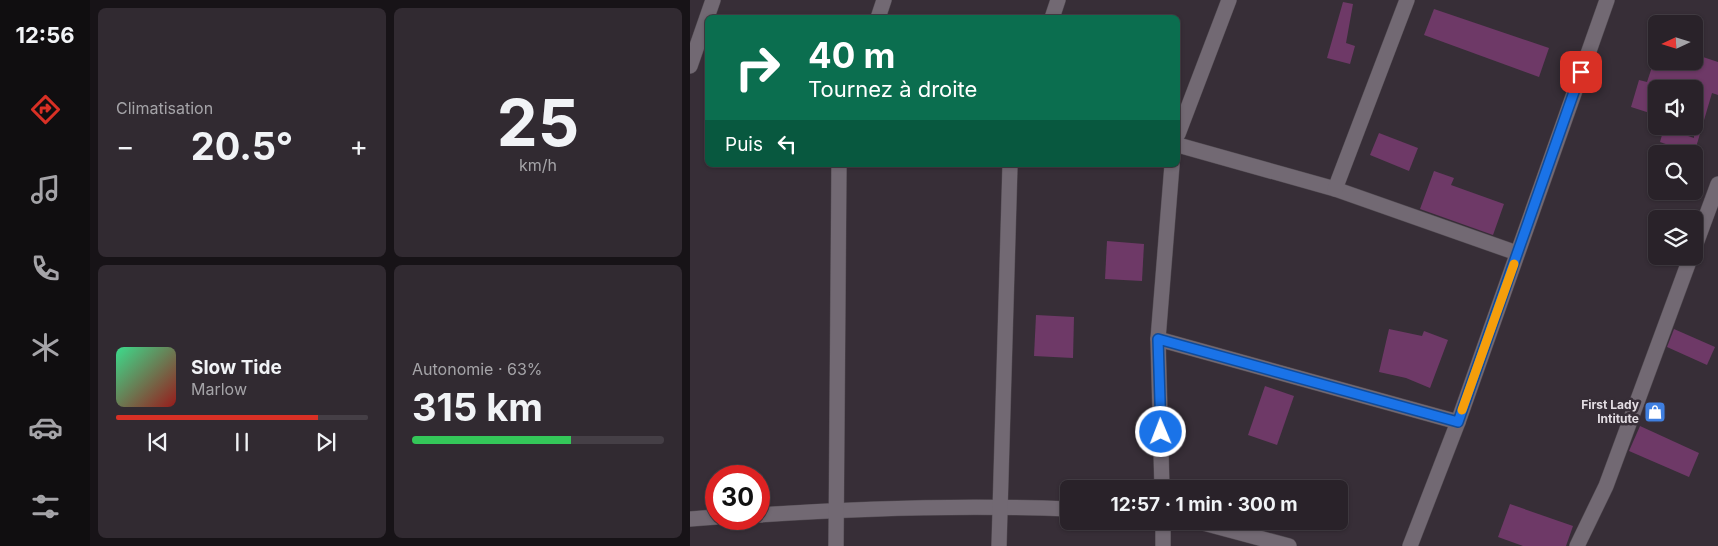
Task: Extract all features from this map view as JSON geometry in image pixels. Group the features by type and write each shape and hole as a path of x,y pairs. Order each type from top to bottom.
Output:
{"street":[{"path":"708,15 713,0"},
{"path":"879,15 884,0"},
{"path":"1053,15 1058,0"},
{"path":"1180,129 1229,0"},
{"path":"1335,189 1407,0"},
{"path":"1410,546 1458,422 1607,0"},
{"path":"690,66 705,23"},
{"path":"1180,146 1335,189 1517,253"},
{"path":"836,546 839,167"},
{"path":"998,546 1010,167"},
{"path":"1162,480 1158,339 1172,167"},
{"path":"1703,225 1718,184"},
{"path":"1577,546 1606,486 1688,265"},
{"path":"1158,339 1458,422"},
{"path":"770,514 835,510 999,506 1060,509"},
{"path":"690,519 705,518"},
{"path":"1163,530 1163,546"},
{"path":"1229,530 1289,546"}],"building":[{"path":"1343,2 1353,4 1346,43 1355,46 1350,64 1327,58"},
{"path":"1434,9 1549,48 1539,77 1424,35"},
{"path":"1703,57 1718,62 1718,95 1712,93 1703,124 1703,80 1648,80 1648,112 1631,107 1639,80 1647,82 1651,70 1703,70"},
{"path":"1379,133 1418,148 1409,171 1370,155"},
{"path":"1662,135 1685,135 1694,138 1694,135 1700,135 1697,145 1668,145 1660,142"},
{"path":"1434,171 1454,178 1451,185 1504,204 1493,235 1420,209"},
{"path":"1107,241 1144,244 1142,281 1105,279"},
{"path":"1036,315 1074,317 1073,358 1034,356"},
{"path":"1389,329 1422,336 1424,331 1448,340 1430,388 1406,378 1379,372"},
{"path":"1674,329 1715,347 1707,365 1667,347"},
{"path":"1265,386 1294,396 1277,445 1248,435"},
{"path":"1640,426 1699,453 1689,477 1629,451"},
{"path":"1510,504 1573,526 1566,546 1523,546 1498,537"}],"slow traffic":[{"path":"1462,410 1514,264"}],"place":[{"name":"First Lady Intitute","path":"1655,412"}],"route":[{"path":"1161,432 1158,339 1458,422 1581,72"}]}
